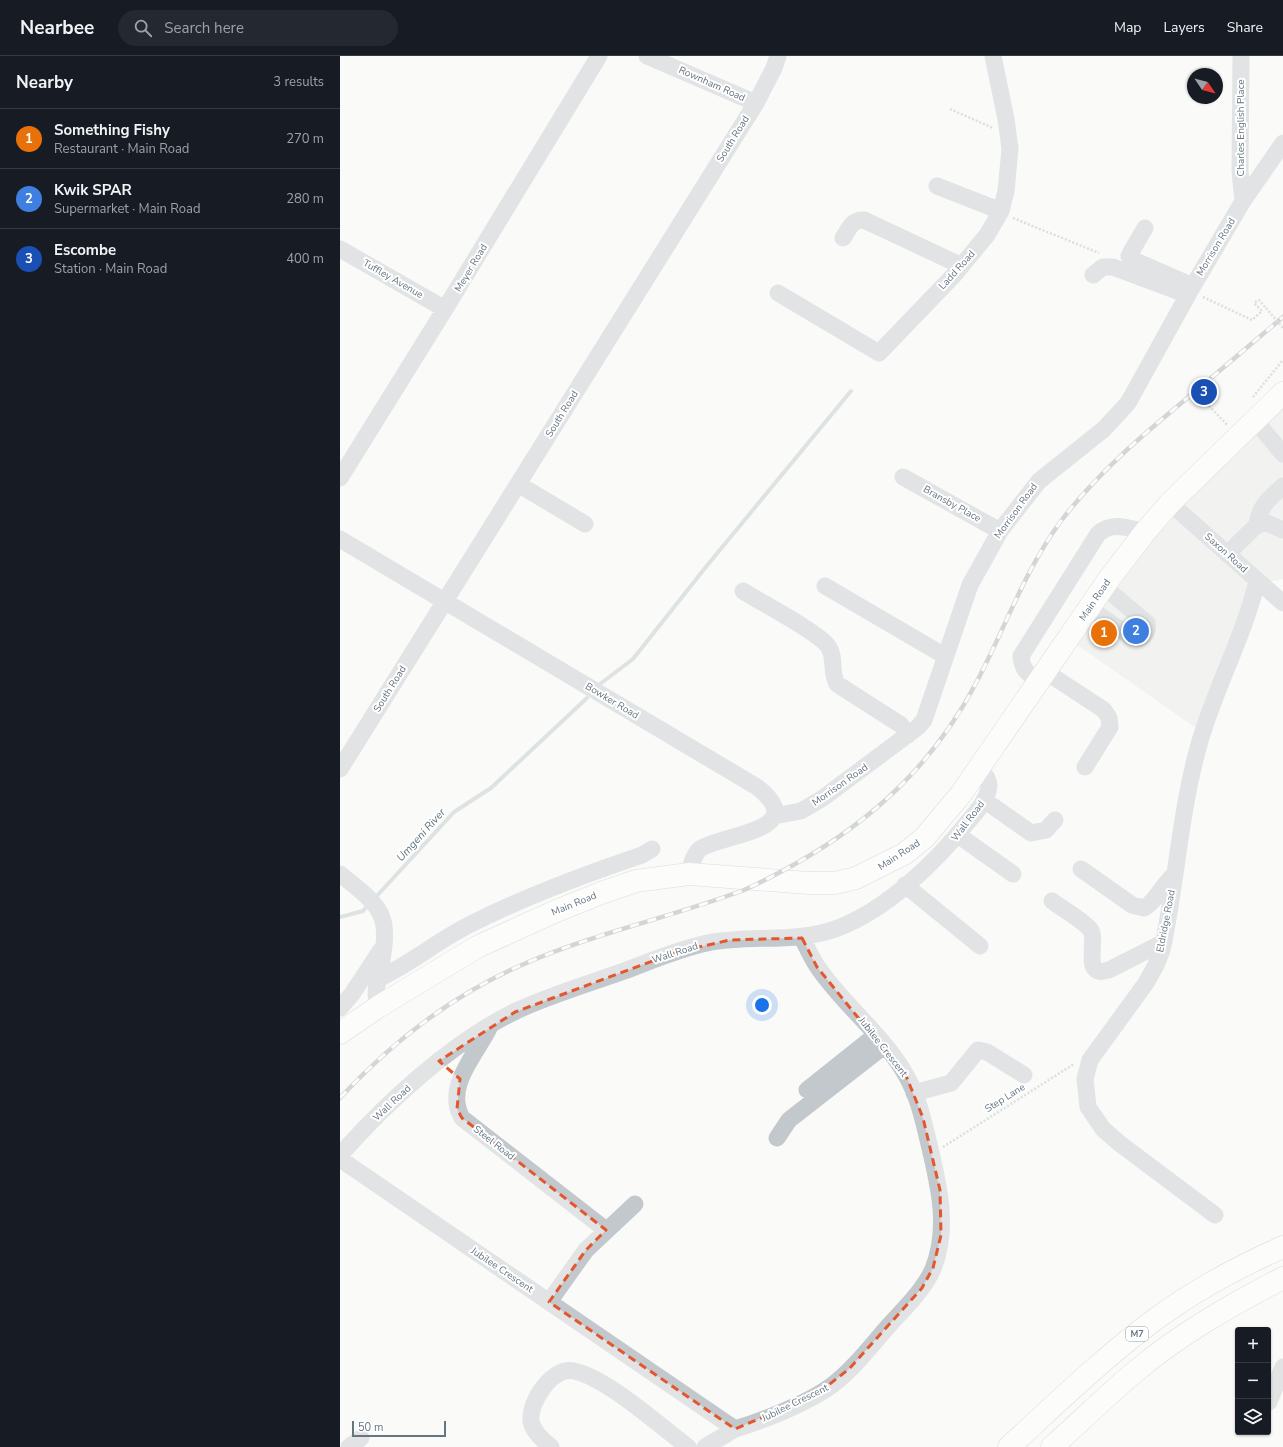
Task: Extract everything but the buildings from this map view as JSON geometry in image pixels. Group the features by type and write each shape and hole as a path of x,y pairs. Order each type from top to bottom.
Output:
{"main road":[{"name":"Main Road","path":"340,1033 378,1007 477,947 554,912 636,881 689,874 808,883 835,883 856,878 898,857 924,838 943,818 980,768 1089,608 1145,532 1244,420 1283,393"},
{"name":"M7","path":"1008,1447 1096,1368 1154,1320 1214,1281 1283,1247"},
{"path":"1052,1447 1136,1370 1190,1331 1243,1298 1283,1278"}],"street":[{"name":"Meyer Road","path":"340,478 599,56"},
{"name":"Rownham Road","path":"647,56 756,104"},
{"name":"South Road","path":"340,769 756,104 774,68 778,56"},
{"name":"Ladd Road","path":"778,293 879,353 962,266 987,235 1000,212 1006,191 1010,149 1008,129 993,56"},
{"name":"Charles English Place","path":"1241,56 1240,171 1243,201"},
{"name":"Morrison Road","path":"774,816 801,811 823,798 908,735 924,720 970,585 1000,531 1039,481 1104,430 1128,403 1190,291 1243,201 1283,143"},
{"path":"937,186 1000,212"},
{"path":"843,238 852,224 859,220 864,220 962,266"},
{"path":"1145,228 1129,256 1131,259 1190,291"},
{"name":"Tuffley Avenue","path":"340,249 445,309"},
{"path":"1093,275 1103,267 1113,267 1190,291"},
{"path":"1244,420 1283,454"},
{"name":"Bransby Place","path":"903,477 1000,531"},
{"path":"518,484 585,524"},
{"path":"1257,525 1259,510 1264,503 1283,486"},
{"name":"Saxon Road","path":"1170,503 1227,554 1269,586 1283,603"},
{"path":"1227,554 1257,525 1267,523 1283,530"},
{"path":"1086,767 1110,727 1109,718 1104,710 1043,677 1026,672 1022,665 1021,656 1098,534 1104,529 1115,526 1145,532"},
{"name":"Bowker Road","path":"340,539 757,787 770,797 774,806 774,816"},
{"path":"825,586 938,652 946,654"},
{"name":"Eldridge Road","path":"1215,1215 1119,1143 1103,1129 1093,1117 1088,1107 1085,1091 1085,1078 1090,1060 1146,983 1156,965 1164,942 1190,785 1200,741 1248,614 1269,586"},
{"path":"1089,608 1131,636 1141,638 1146,634 1148,622 1104,587"},
{"path":"743,591 823,640 832,654 834,678 838,684 900,725 908,735"},
{"name":"Wall Road","path":"340,1155 356,1137 408,1086 439,1061 490,1026 515,1012 551,996 695,946 730,940 802,938 838,928 852,921 887,899 905,885 922,871 958,835 984,800 989,784 987,776 980,768"},
{"path":"984,800 1031,833 1046,830 1055,820"},
{"path":"689,874 694,857 700,850 713,843 761,829 769,823 774,816"},
{"path":"958,835 1013,874"},
{"path":"378,979 401,968 466,926 528,898 652,850"},
{"path":"1081,869 1132,905 1144,908 1152,901 1166,881 1175,874"},
{"path":"340,874 380,910 385,926 385,943 375,991 378,1007"},
{"path":"905,885 980,946"},
{"path":"1052,901 1090,929 1094,941 1091,960 1098,970 1103,972 1164,942"},
{"name":"Jubilee Crescent","path":"340,1159 735,1429 760,1421 831,1386 849,1369 922,1288 933,1268 941,1235 940,1190 932,1154 914,1093 899,1064 817,967 802,938"},
{"path":"340,1008 352,994 385,943"},
{"name":"Steel Road","path":"490,1026 460,1078 457,1109 462,1118 606,1230"},
{"path":"807,1090 880,1040"},
{"path":"777,1138 789,1120 880,1040"},
{"path":"914,1093 951,1083 978,1050 987,1052 1024,1076"},
{"path":"439,1061 460,1078"},
{"path":"550,1302 586,1250 635,1204"},
{"path":"1270,1399 1283,1367"},
{"path":"551,1447 535,1431 532,1421 532,1409 539,1393 546,1384 556,1375 566,1370 575,1371 608,1387 688,1447"},
{"path":"704,1447 735,1429"}],"path":[{"path":"950,109 995,129 1008,129"},
{"path":"1000,212 1100,254"},
{"path":"1190,291 1252,320 1262,311 1254,303 1259,300 1283,328"},
{"path":"1252,397 1283,360"},
{"path":"1198,394 1229,427 1244,420"},
{"name":"Step Lane","path":"932,1154 1076,1063 1090,1060"}],"highlighted area":[{"path":"802,938 817,967 907,1078 923,1118 940,1190 941,1235 933,1268 922,1288 849,1369 817,1394 735,1429 549,1302 586,1250 606,1230 462,1118 457,1109 460,1079 439,1061 515,1012 677,952 730,940"}],"shaded area":[{"path":"1283,405 1283,579 1267,582 1196,728 1076,644 1134,563 1183,502"}],"waterway":[{"path":"600,684 633,659 705,568 851,391"},
{"name":"Umgeni River","path":"374,899 454,812 491,788 587,698"},
{"name":"Umgeni River","path":"340,917 363,911 368,905"}],"railway":[{"path":"340,1098 360,1077 425,1021 473,990 498,976 578,943 689,909 744,890 781,872 815,852 847,831 878,807 905,781 931,752 954,720 986,664 1036,560 1048,540 1075,503 1122,454 1283,317"}],"place":[{"name":"Escombe","path":"1204,392"},
{"name":"Kwik SPAR","path":"1136,631"},
{"name":"Something Fishy","path":"1104,633"}]}
